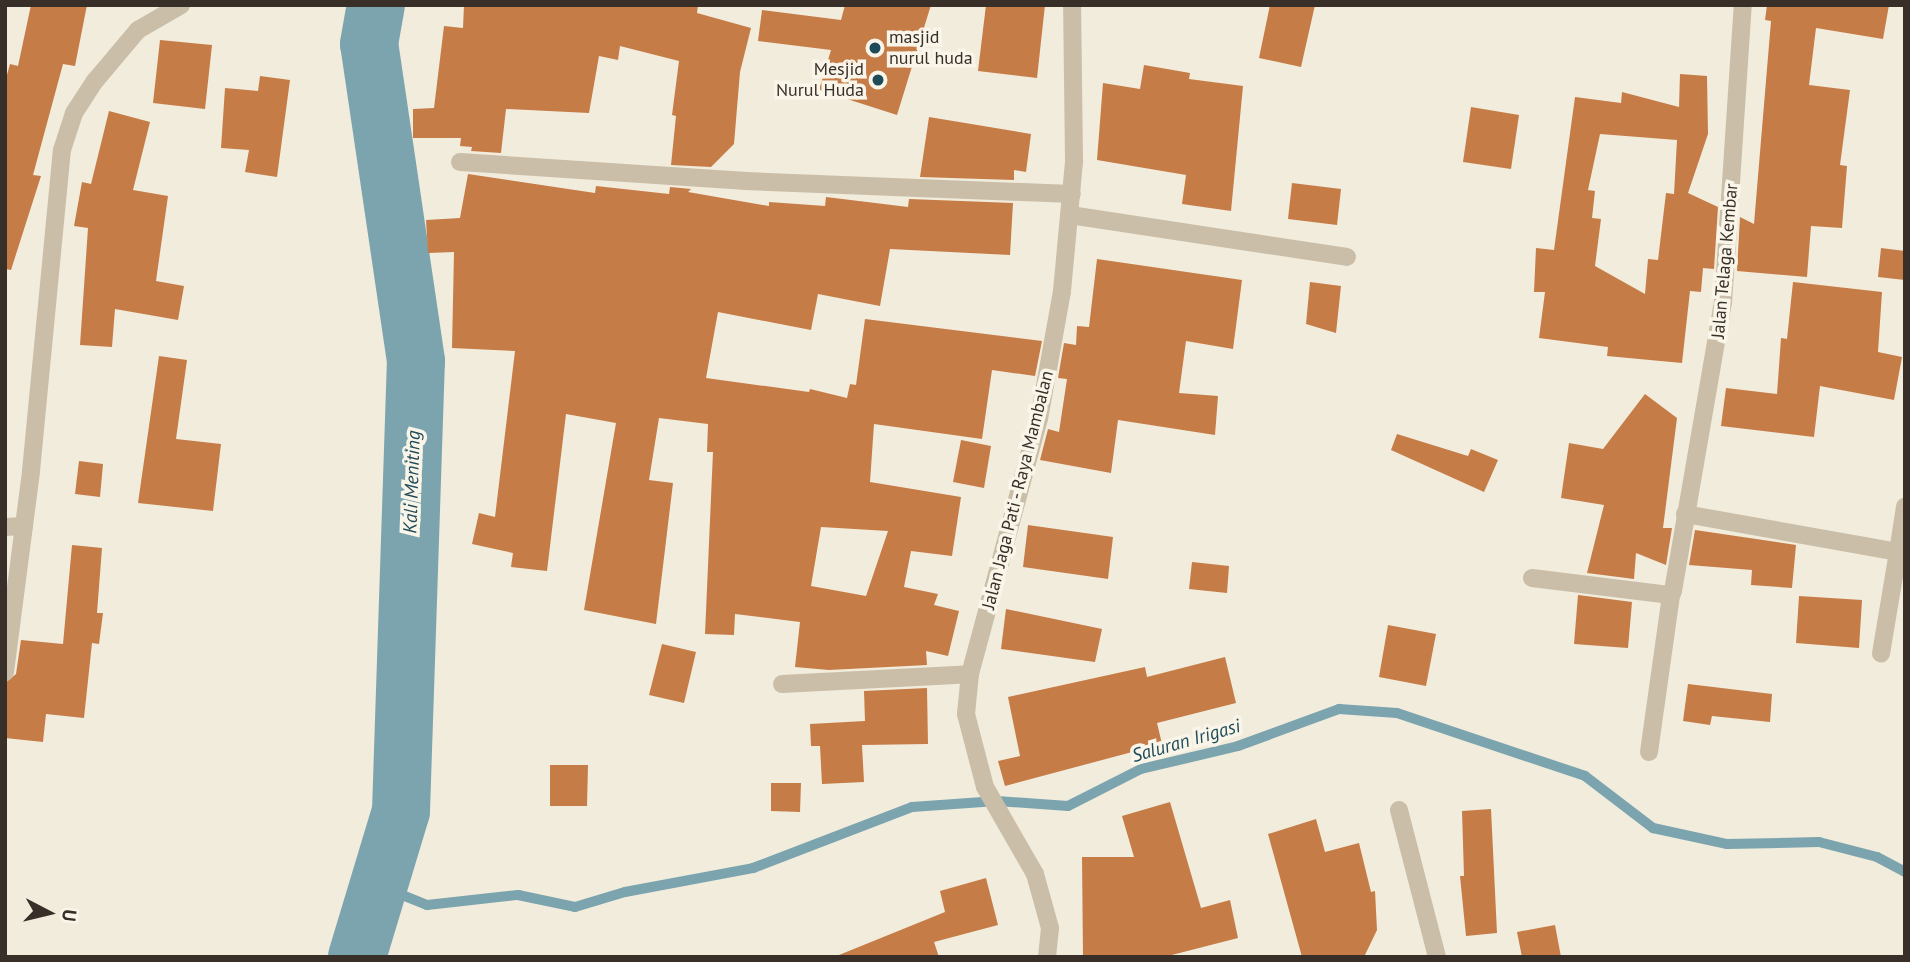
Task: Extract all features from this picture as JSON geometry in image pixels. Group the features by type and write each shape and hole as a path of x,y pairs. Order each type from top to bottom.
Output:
{"street":[{"path":"5,671 24,526 62,150 74,113 95,80 138,30 181,5"},
{"name":"Jalan Jaga Pati - Raya Mambalan","path":"1047,957 1049,928 1035,874 985,788 966,714 970,674 1039,419 1070,215 1072,5"},
{"name":"Jalan Telaga Kembar","path":"1649,752 1671,595 1723,303 1743,5"},
{"path":"460,162 746,181 1072,194"},
{"path":"1070,215 1347,257"},
{"path":"1881,654 1905,507"},
{"path":"1685,514 1898,552"},
{"path":"5,527 24,526"},
{"path":"1532,578 1671,595"},
{"path":"782,684 970,674"},
{"path":"1399,810 1437,957"}],"building":[{"path":"31,5 87,5 75,66 63,64 33,175 41,176 11,270 5,269 5,82 10,64 18,66"},
{"path":"464,5 698,5 697,13 751,28 740,72 734,144 711,167 671,165 676,116 672,115 679,61 620,46 618,60 599,56 589,113 506,109 501,153 471,151 472,147 460,146 461,138 413,138 413,109 434,108 444,26 463,28"},
{"name":"masjid nurul huda","path":"845,5 931,5 897,115 819,90 831,50 758,41 762,10 841,20"},
{"path":"986,5 1045,5 1037,78 978,71"},
{"path":"1270,5 1315,5 1301,67 1259,58"},
{"path":"1767,5 1889,5 1883,39 1816,28 1809,85 1850,90 1840,165 1847,166 1842,228 1811,226 1807,277 1737,271 1740,217 1754,224 1771,21 1765,20"},
{"path":"160,40 212,45 205,109 153,103"},
{"path":"1144,65 1190,73 1189,79 1243,86 1231,211 1182,204 1186,175 1097,160 1103,83 1140,89"},
{"path":"1680,74 1707,76 1708,134 1688,193 1718,207 1714,269 1703,268 1701,292 1690,291 1682,363 1607,356 1608,347 1539,338 1545,292 1534,292 1536,248 1554,250 1575,97 1621,103 1622,92 1679,107","holes":["1600,134 1677,140 1674,194 1666,193 1658,260 1648,259 1645,294 1595,266 1601,219 1592,218 1595,191 1588,190"]},
{"path":"260,76 290,80 277,177 245,172 249,150 221,148 225,88 258,91"},
{"path":"1471,107 1519,115 1511,169 1463,162"},
{"path":"109,111 150,122 133,190 168,196 156,281 184,286 178,320 115,309 112,347 80,345 88,228 74,226 82,182 91,184"},
{"path":"929,117 1031,134 1026,172 1014,170 1014,180 920,177"},
{"path":"468,174 595,193 596,186 669,194 670,187 691,189 688,192 769,206 769,202 825,206 826,197 908,207 909,199 1013,203 1010,255 890,249 880,306 818,294 811,330 718,312 706,378 809,392 810,389 847,398 850,384 856,385 865,319 1042,341 1035,376 992,370 982,439 874,424 870,482 961,497 952,556 911,551 904,587 938,594 934,605 959,611 948,656 926,651 927,665 829,670 795,667 800,622 735,614 734,635 705,634 713,452 707,452 708,424 659,418 649,480 673,483 656,624 584,610 616,423 566,414 547,571 511,567 513,553 472,544 479,513 495,517 515,351 452,348 454,252 428,253 426,220 460,218","holes":["821,527 888,531 866,596 811,586"]},
{"path":"1292,183 1341,189 1337,225 1288,219"},
{"path":"1881,248 1905,251 1905,280 1878,277"},
{"path":"1097,259 1242,280 1233,349 1186,341 1179,393 1218,396 1215,435 1118,420 1111,473 1040,460 1048,429 1059,432 1067,379 1058,378 1064,343 1076,345 1077,326 1089,327"},
{"path":"1310,282 1341,286 1336,333 1306,324"},
{"path":"1793,282 1882,292 1878,352 1902,357 1894,400 1820,386 1814,437 1721,426 1726,388 1777,394 1781,338 1787,339"},
{"path":"159,356 187,360 176,439 221,444 213,511 138,503"},
{"path":"1645,394 1677,418 1663,528 1672,528 1666,565 1636,553 1634,579 1587,573 1604,505 1561,498 1569,443 1603,449"},
{"path":"1397,434 1468,456 1471,449 1498,460 1484,492 1391,450"},
{"path":"961,440 991,446 984,488 953,482"},
{"path":"79,461 103,464 100,497 75,494"},
{"path":"1028,525 1113,537 1108,579 1023,567"},
{"path":"1695,530 1796,545 1792,588 1751,585 1752,570 1689,565"},
{"path":"72,545 102,548 97,613 103,613 99,644 92,643 84,718 46,714 43,742 5,738 5,683 16,674 21,640 63,644"},
{"path":"1192,562 1229,566 1227,593 1189,589"},
{"path":"1578,595 1632,602 1628,648 1574,644"},
{"path":"1799,596 1862,600 1859,648 1796,643"},
{"path":"1006,609 1102,629 1095,662 1001,649"},
{"path":"1388,625 1436,634 1426,686 1379,677"},
{"path":"662,644 696,652 684,703 649,695"},
{"path":"1225,657 1236,703 1157,723 1162,744 1005,786 998,761 1020,756 1008,697 1145,667 1147,677"},
{"path":"1688,684 1772,694 1770,722 1712,716 1710,725 1683,721"},
{"path":"927,688 928,744 862,745 864,782 822,784 820,746 811,746 810,724 865,721 864,691"},
{"path":"550,765 588,765 587,806 550,806"},
{"path":"771,783 801,783 800,812 771,811"},
{"path":"1170,802 1201,908 1230,900 1238,938 1164,957 1083,957 1082,857 1134,857 1122,816"},
{"path":"1491,809 1497,933 1466,936 1460,876 1464,876 1462,811"},
{"path":"1316,819 1325,852 1359,843 1371,892 1375,891 1377,930 1364,957 1302,957 1268,834"},
{"path":"986,878 998,925 934,942 939,957 834,957 945,912 940,891"},
{"path":"1555,925 1561,957 1522,957 1517,932"}],"waterway":[{"name":"Kali Meniting","path":"357,957 401,811 416,361 369,44 376,5"},
{"name":"Saluran Irigasi","path":"380,886 427,905 518,895 575,907 625,892 753,868 912,807 997,801 1068,806 1141,769 1238,746 1339,709 1397,713 1585,776 1653,828 1727,844 1819,842 1877,857 1905,872"}],"place":[{"name":"masjid nurul huda","path":"875,48"},
{"name":"Mesjid Nurul Huda","path":"878,80"}]}
